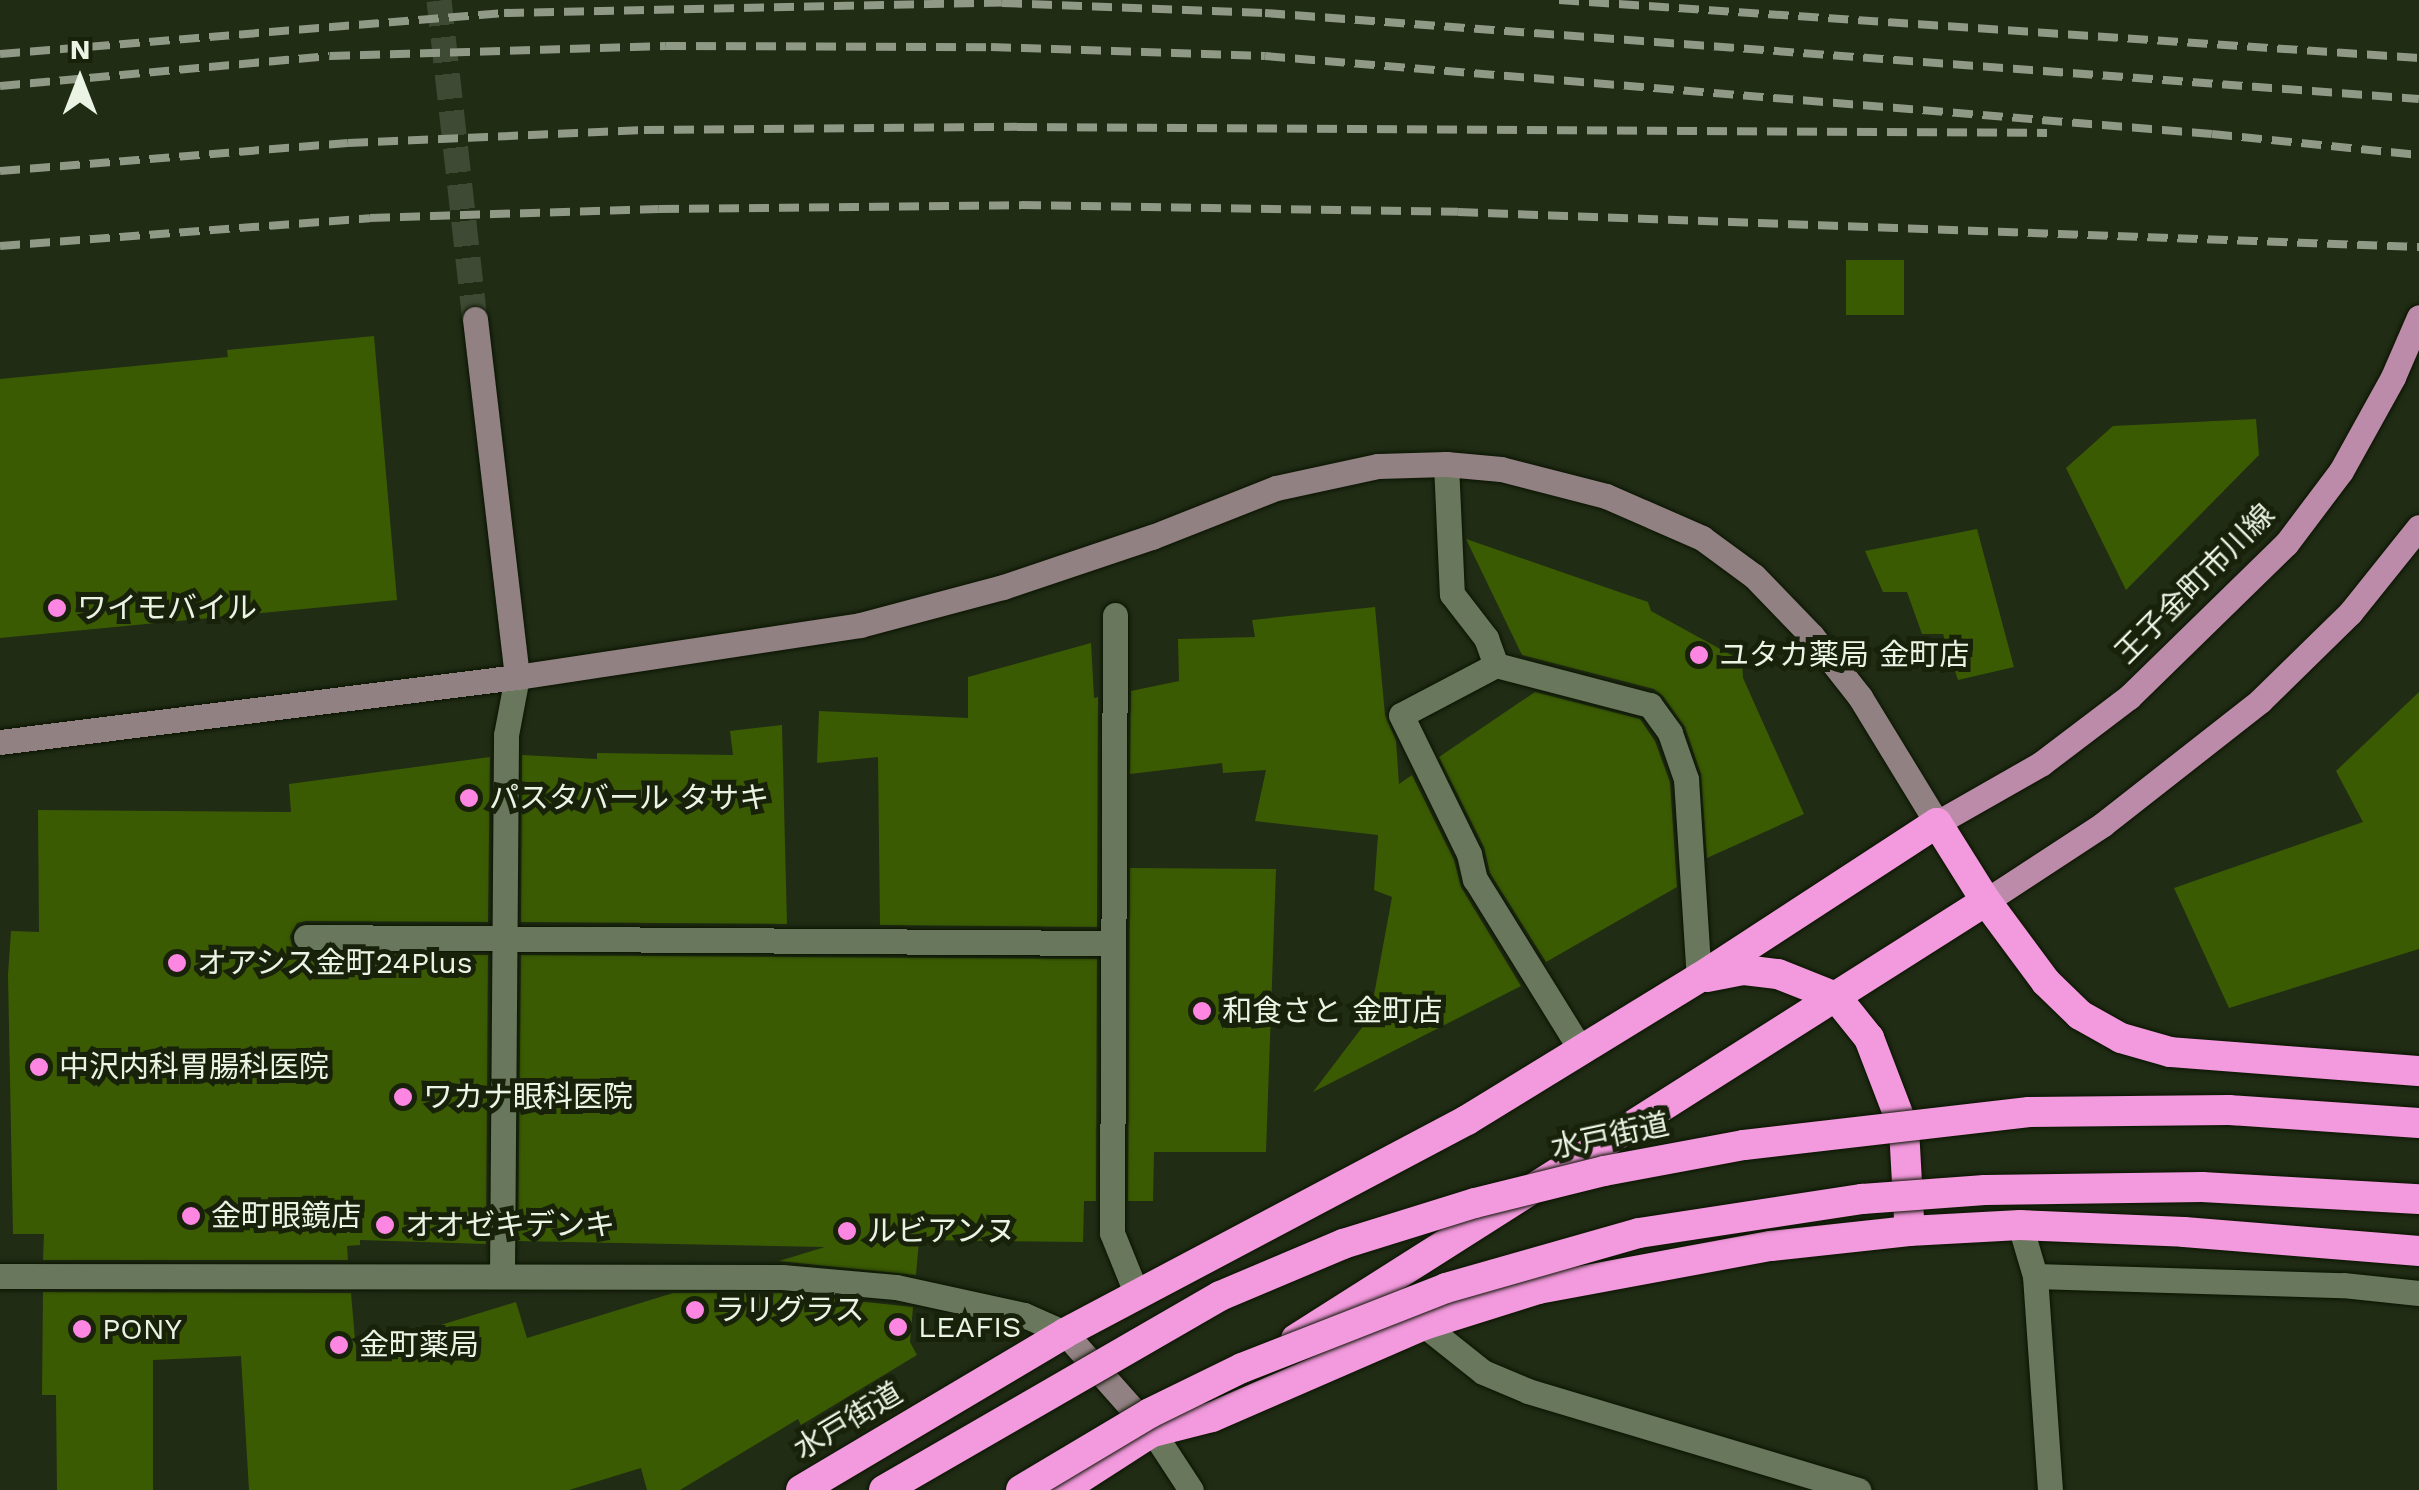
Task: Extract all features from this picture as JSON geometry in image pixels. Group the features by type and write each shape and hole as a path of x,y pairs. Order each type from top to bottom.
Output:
{"highway":[{"path":"1938,823 1986,901 2046,982 2080,1015 2121,1038 2170,1052 2419,1071"},
{"name":"水戸街道","path":"801,1490 1137,1294 1467,1120 1699,978 1938,823"},
{"path":"1062,1490 1986,901"},
{"path":"1699,978 1744,970 1778,974 1836,997 1869,1038 1904,1129 1909,1231"},
{"name":"水戸街道","path":"884,1490 1220,1296 1343,1244 1475,1203 1604,1171 1782,1140 2029,1112 2229,1110 2419,1123"},
{"path":"1021,1490 1150,1413 1242,1368 1446,1288 1639,1233 1862,1199 1985,1190 2202,1186 2419,1199"},
{"path":"1153,1432 1212,1417 1424,1325 1538,1289 1649,1266 1909,1231 2020,1226 2184,1232 2419,1251"}],"main road":[{"name":"王子金町市川線","path":"1938,823 2042,763 2129,696 2286,544 2341,471 2393,377 2419,317"},
{"path":"1986,901 2102,826 2260,701 2350,613 2419,528"}],"street":[{"path":"475,318 517,677 506,734 502,1274"},
{"path":"0,742 517,677 860,624 1003,587 1152,538 1276,488 1378,466 1446,464 1501,469 1606,496 1702,538 1754,576 1812,636 1860,696 1938,823"},
{"path":"1446,464 1452,594 1486,638 1496,665"},
{"path":"1115,615 1112,1233 1137,1294"},
{"path":"1582,1050 1475,878 1469,854 1401,714 1496,665 1650,705 1670,732 1686,779 1699,978"},
{"path":"306,937 1114,943"},
{"path":"2020,1226 2035,1276 2050,1490"},
{"path":"0,1276 502,1274 782,1278 896,1287 1024,1316 1065,1334 1153,1432 1191,1490"},
{"path":"2035,1276 2343,1285 2419,1293"},
{"path":"1424,1325 1482,1372 1528,1391 1859,1490"}],"building":[{"path":"1846,260 1904,260 1904,315 1846,315"},
{"path":"374,336 397,600 0,638 0,379 228,357 227,350"},
{"path":"2256,419 2259,455 2126,590 2066,468 2113,426"},
{"path":"1977,529 2014,667 1958,680 1943,634 1922,634 1907,592 1883,592 1865,551"},
{"path":"1466,539 1648,602 1651,611 1742,661 1743,678 1804,814 1707,858 1701,774 1685,727 1663,696 1654,689 1522,655"},
{"path":"1375,607 1385,715 1396,741 1399,784 1412,775 1454,860 1461,887 1521,986 1313,1092 1370,1017 1392,897 1374,890 1378,835 1255,821 1266,770 1223,773 1222,763 1130,774 1131,691 1179,681 1178,639 1255,637 1252,620"},
{"path":"1091,643 1094,698 1098,697 1097,927 880,925 878,757 817,763 819,711 968,718 968,677"},
{"path":"1535,692 1640,719 1655,741 1670,782 1677,887 1546,962 1490,873 1484,847 1439,757"},
{"path":"2419,692 2419,949 2229,1008 2174,888 2363,822 2336,771"},
{"path":"782,725 787,924 521,922 522,755 597,759 597,753 733,755 730,731"},
{"path":"490,757 488,922 306,921 297,923 290,936 292,946 306,953 488,955 486,1244 360,1240 360,1245 347,1246 348,1260 43,1260 44,1234 13,1234 8,975 11,931 39,932 38,810 291,812 289,784"},
{"name":"和食さと 金町店","path":"1130,868 1276,869 1266,1152 1154,1152 1153,1201 1128,1201"},
{"path":"521,955 1097,959 1096,1201 1084,1201 1083,1242 919,1240 916,1275 779,1261 825,1247 518,1241"},
{"path":"43,1292 351,1293 356,1351 516,1302 527,1338 673,1293 781,1293 913,1307 910,1342 917,1355 801,1425 798,1419 680,1490 647,1490 641,1468 569,1490 249,1490 241,1356 153,1360 153,1490 57,1490 56,1395 42,1395"}],"tunnel":[{"path":"439,0 475,319"}],"railway":[{"path":"1559,0 2419,58"},
{"path":"0,54 504,13 1002,3 1265,13 2419,99"},
{"path":"0,86 330,56 666,46 991,47 1265,56 2212,134 2419,155"},
{"path":"0,171 348,143 644,130 1017,127 2047,133"},
{"path":"0,246 370,218 659,209 1021,205 1458,212 2419,247"}],"place":[{"name":"ワイモバイル","path":"57,608"},
{"name":"ユタカ薬局 金町店","path":"1699,655"},
{"name":"パスタバール タサキ","path":"469,798"},
{"name":"オアシス金町24Plus","path":"177,963"},
{"name":"和食さと 金町店","path":"1202,1011"},
{"name":"中沢内科胃腸科医院","path":"39,1067"},
{"name":"ワカナ眼科医院","path":"403,1097"},
{"name":"金町眼鏡店","path":"191,1216"},
{"name":"オオゼキデンキ","path":"385,1225"},
{"name":"ルビアンヌ","path":"847,1231"},
{"name":"ラリグラス","path":"695,1310"},
{"name":"LEAFIS","path":"898,1327"},
{"name":"PONY","path":"82,1329"},
{"name":"金町薬局","path":"339,1345"}]}
